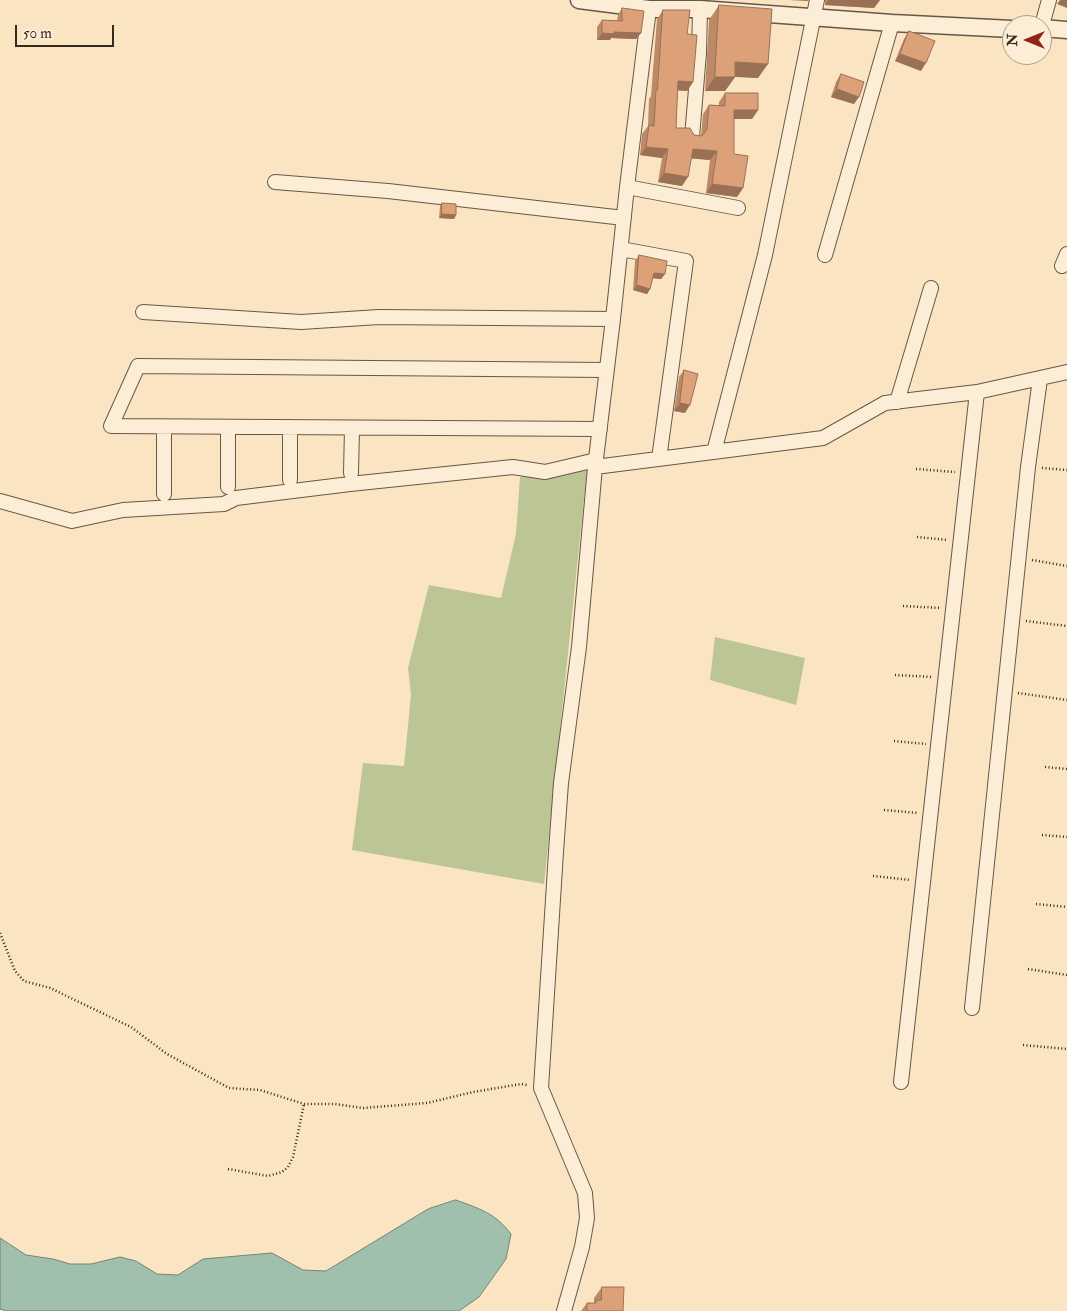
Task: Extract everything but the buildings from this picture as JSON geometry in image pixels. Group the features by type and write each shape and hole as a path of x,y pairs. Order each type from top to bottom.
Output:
{"street":[{"path":"579,0 892,23 1002,28"},
{"path":"714,452 765,256 817,0"},
{"path":"1045,15 1050,0"},
{"path":"564,1311 582,1246 587,1218 585,1193 541,1088 561,783 579,647 595,463 621,249 642,6"},
{"path":"692,137 699,53 700,9"},
{"path":"825,255 892,23"},
{"path":"1052,28 1067,30"},
{"path":"275,182 388,191 624,218"},
{"path":"627,187 738,208"},
{"path":"621,249 686,261 659,459"},
{"path":"897,402 931,288"},
{"path":"142,312 301,322 379,317 613,320"},
{"path":"600,429 111,426 138,366 606,370"},
{"path":"0,501 72,521 123,510 224,504 236,498 350,484 513,467 545,472 595,463 659,459 823,438 885,404 977,392 1067,372"},
{"path":"972,1008 1018,558 1040,379"},
{"path":"901,1082 977,392"},
{"path":"164,427 164,494"},
{"path":"228,427 228,487"},
{"path":"290,427 290,480"},
{"path":"351,473 352,428"}],"path":[{"path":"1028,467 1067,470"},
{"path":"916,469 967,474"},
{"path":"917,538 960,541"},
{"path":"1018,558 1067,566"},
{"path":"903,606 952,609"},
{"path":"1012,620 1067,626"},
{"path":"895,675 945,677"},
{"path":"1004,691 1067,700"},
{"path":"894,741 937,745"},
{"path":"1045,767 1067,769"},
{"path":"884,810 930,814"},
{"path":"1042,834 1067,837"},
{"path":"873,876 923,881"},
{"path":"1036,904 1067,907"},
{"path":"0,933 15,971 24,981 50,988 131,1027 167,1054 229,1088 260,1090 304,1104 335,1104 363,1108 427,1103 473,1092 521,1084 541,1088"},
{"path":"1028,969 1067,975"},
{"path":"1023,1045 1067,1048"},
{"path":"228,1169 268,1176 282,1172 288,1167 293,1157 304,1104"}],"green space":[{"path":"587,470 544,884 352,850 363,763 404,766 411,695 408,668 429,585 501,598 516,534 520,477 551,477"},
{"path":"715,637 805,658 796,705 710,680"}],"shaded area":[{"path":"456,1200 493,1216 511,1234 506,1259 479,1297 459,1311 7,1311 0,1309 0,1238 26,1255 70,1264 91,1264 120,1257 136,1261 157,1274 178,1275 203,1259 272,1253 303,1270 326,1271 428,1209"}]}
